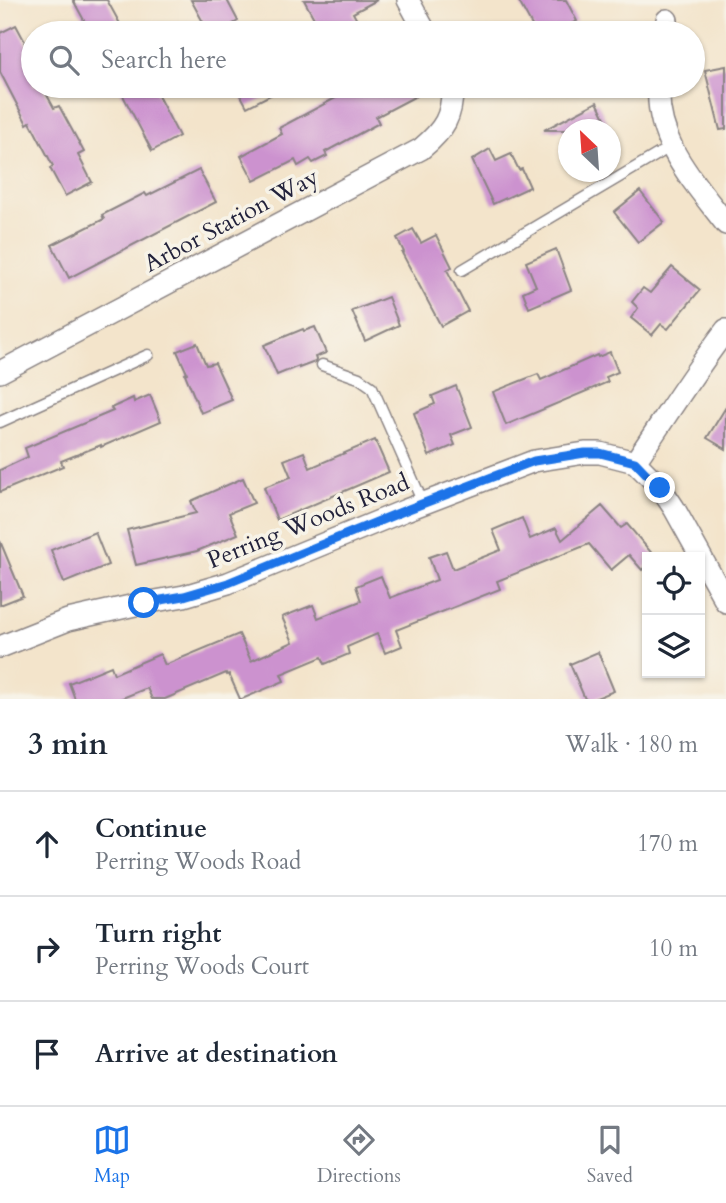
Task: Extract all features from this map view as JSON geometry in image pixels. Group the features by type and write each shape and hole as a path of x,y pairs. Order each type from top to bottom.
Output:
{"street":[{"path":"408,0 419,21"},
{"name":"Arbor Station Way","path":"0,372 421,149 433,139 448,119 452,98"},
{"path":"658,98 662,126 670,147 726,224"},
{"path":"726,330 696,369 635,462 660,488 674,508 726,602"},
{"name":"Perring Woods Road","path":"0,647 68,621 184,596 228,583 534,461 600,453 635,462"}],"lane":[{"path":"462,270 670,147"},
{"path":"0,422 148,355"},
{"path":"322,365 359,378 372,387 423,503"}],"building":[{"path":"73,0 107,0 118,21 84,21"},
{"path":"191,0 227,0 238,21 202,21"},
{"path":"304,0 377,0 353,13 357,21 315,21"},
{"path":"518,0 566,0 577,21 529,21"},
{"path":"16,25 21,34 21,98 49,98 54,108 59,106 84,152 78,155 92,182 65,196 30,122 27,124 0,72 0,33"},
{"path":"726,66 726,129 720,130 705,70"},
{"path":"124,98 159,98 179,136 152,151"},
{"path":"242,98 265,98 247,107"},
{"path":"335,98 412,98 376,117 379,123 325,152 327,156 313,163 310,159 298,166 295,160 254,181 241,156 282,134 279,128"},
{"path":"597,102 606,119 565,119"},
{"path":"558,123 558,130 544,130"},
{"path":"490,149 496,161 511,154 530,187 493,204 472,160"},
{"path":"199,170 216,202 69,278 52,245 104,219 102,215 145,193 147,196"},
{"path":"640,191 664,222 638,242 614,212"},
{"path":"413,229 421,243 436,235 452,267 447,270 468,311 441,326 402,253 404,252 397,238"},
{"path":"556,249 571,290 529,308 523,292 536,286 526,262"},
{"path":"672,267 700,290 668,329 661,324 652,335 631,318 638,308 632,302 643,288 650,293"},
{"path":"388,297 399,325 365,341 352,311"},
{"path":"315,327 326,353 315,357 315,362 277,375 264,345 303,329 304,331"},
{"path":"197,343 206,365 215,363 232,400 201,413 177,351"},
{"path":"610,352 618,372 606,377 608,382 506,425 493,392 538,374 541,380 597,355 598,357"},
{"path":"456,386 472,427 451,435 455,445 429,456 414,413 435,404 432,396"},
{"path":"150,395 161,421 61,461 63,466 0,492 0,470 28,457 25,448 113,411 111,408 133,398 134,402"},
{"path":"726,407 726,449 707,438"},
{"path":"375,440 389,472 277,520 264,487 291,477 284,460 304,452 310,468"},
{"path":"243,478 254,503 229,513 238,534 197,551 136,565 127,530 196,513 191,501"},
{"path":"602,506 621,528 627,524 651,552 642,552 642,570 629,555 611,570 589,544 497,581 500,589 396,630 402,646 385,653 377,634 347,647 349,654 325,664 322,657 281,674 284,681 242,699 226,673 165,699 152,699 147,688 120,699 75,699 69,683 111,666 114,674 160,654 165,665 239,634 251,661 293,642 282,617 313,605 318,618 361,601 356,586 381,576 390,598 437,580 429,557 446,551 453,569 501,550 493,530 522,518 530,539 556,528 562,540"},
{"path":"95,532 108,565 64,583 51,550"},
{"path":"0,541 23,596 0,605"},
{"path":"598,652 614,691 594,699 585,699 570,664"}],"route":[{"path":"144,603 184,596 228,583 534,461 600,453 635,462 660,488"}]}
